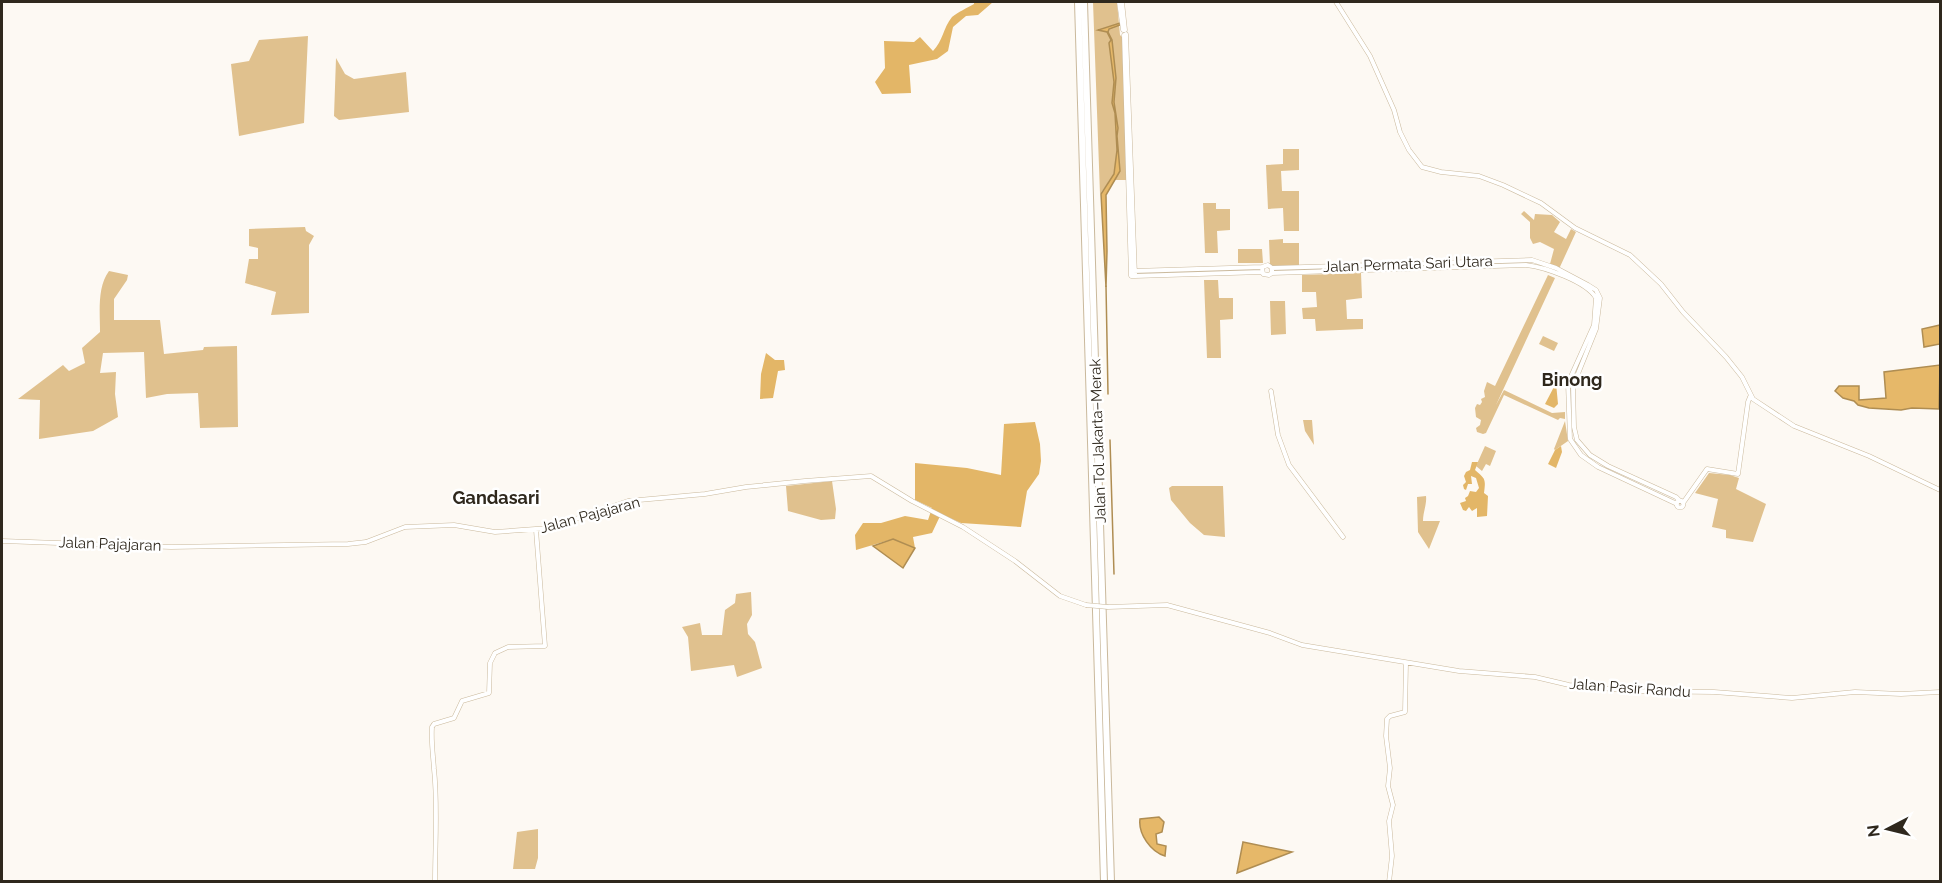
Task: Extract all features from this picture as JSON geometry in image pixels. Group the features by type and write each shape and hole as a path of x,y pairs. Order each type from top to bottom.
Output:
{"highway":[{"name":"Jalan Tol Jakarta–Merak","path":"1078,2 1104,882"},
{"name":"Jalan Tol Jakarta–Merak","path":"1084,2 1111,882"}],"street":[{"path":"1120,2 1124,31 1133,273 1262,270 1268,264 1272,271 1265,276 1262,270"},
{"path":"1336,2 1370,56 1394,110 1397,126 1422,167 1441,172 1479,176 1503,185 1541,203 1575,228 1630,255 1661,284 1683,312 1726,357 1742,377 1750,399 1738,474 1707,469 1680,503 1676,497 1581,455 1570,439 1568,416 1568,383 1579,358"},
{"name":"Jalan Permata Sari Utara","path":"1272,271 1533,260 1588,285 1596,290 1600,298 1596,329 1579,358"},
{"path":"1579,358 1573,386 1576,437 1585,450 1607,468"},
{"path":"1271,391 1275,423 1289,465 1343,537"},
{"path":"1750,399 1794,426 1869,456 1941,490"},
{"path":"1568,416 1574,416"},
{"path":"1581,455 1585,450"},
{"name":"Jalan Pajajaran","path":"2,541 171,547 348,544 366,542 403,527 414,526 454,525 495,532 536,530 549,528 628,501 705,494 746,487 871,476 912,501 963,527 1015,561 1060,596 1086,604 1108,607 1167,606 1270,633 1287,641"},
{"path":"435,882 432,727 434,724 454,718 460,703 464,700 489,693 490,663 495,653 508,647 545,646 536,530"},
{"name":"Jalan Pasir Randu","path":"1287,641 1459,671 1524,676 1569,685 1633,691 1714,692 1799,698 1855,692 1901,694 1941,692"},
{"path":"1389,882 1392,869 1389,821 1393,805 1389,786 1387,719 1406,712 1406,663"}],"shaded area":[{"path":"974,2 993,2 978,15 966,16 953,27 948,51 937,59 909,65 911,93 882,94 875,82 885,68 884,41 914,42 920,37 933,51 952,17"},
{"path":"1093,2 1117,2 1122,37 1127,180 1110,180 1100,194"},
{"path":"1120,23 1108,32 1112,40 1116,78 1114,102 1118,128 1120,171 1106,195 1106,287 1101,194 1114,174 1117,150 1115,113 1112,103 1114,82 1109,43 1111,40 1107,32 1098,30"},
{"path":"308,36 304,123 239,136 231,64 249,61 259,40"},
{"path":"336,58 345,74 354,79 406,72 409,112 339,120 334,116"},
{"path":"1283,149 1299,149 1299,170 1281,171 1282,191 1299,191 1299,231 1284,231 1283,208 1268,209 1266,165 1283,164"},
{"path":"1203,203 1216,203 1216,209 1230,209 1230,230 1217,231 1218,253 1205,253"},
{"path":"1524,211 1534,220 1535,214 1552,215 1560,222 1554,232 1566,239 1571,229 1576,232 1559,269 1550,264 1554,249 1540,242 1533,244 1530,238 1530,222 1521,214"},
{"path":"305,227 306,231 314,236 309,245 309,313 271,315 276,292 245,283 249,259 258,259 258,248 249,246 249,229"},
{"path":"1283,239 1283,243 1299,243 1299,267 1272,268 1270,265 1269,240"},
{"path":"1238,249 1262,249 1263,263 1238,263"},
{"path":"109,271 128,275 114,299 114,320 160,320 164,354 203,350 204,347 237,346 238,427 200,428 198,393 167,394 146,398 144,352 103,353 100,373 116,372 115,394 118,417 93,431 39,439 40,400 18,399 63,365 69,371 85,363 82,348 100,332 101,292"},
{"path":"1361,273 1362,298 1346,300 1347,319 1363,319 1363,329 1316,331 1315,319 1303,319 1302,308 1317,307 1316,292 1302,292 1302,275"},
{"path":"1548,275 1555,278 1496,405 1504,390 1552,413 1565,412 1565,419 1558,420 1504,395 1486,433 1477,432 1476,428 1480,425 1481,420 1476,417 1475,408 1485,397 1487,382 1495,386"},
{"path":"1204,280 1218,280 1219,298 1233,298 1233,319 1220,320 1221,358 1207,358"},
{"path":"1270,301 1285,301 1286,334 1271,335"},
{"path":"1940,325 1940,344 1924,347 1922,329"},
{"path":"1543,336 1558,343 1554,351 1539,344"},
{"path":"766,353 775,360 784,360 785,370 778,371 773,398 760,399 761,374"},
{"path":"1940,365 1939,409 1869,408 1843,398 1835,391 1839,386 1859,386 1859,400 1886,398 1884,372"},
{"path":"1556,383 1558,404 1554,408 1545,404"},
{"path":"1303,420 1312,420 1314,445 1305,431"},
{"path":"1565,421 1568,441 1555,450 1554,449"},
{"path":"1035,422 1041,461 1039,474 1027,491 1021,527 961,523 941,514 932,533 913,537 915,548 893,539 856,550 855,535 863,523 881,523 905,516 928,520 932,508 915,500 915,463 967,468 1001,475 1004,424"},
{"path":"1485,446 1496,451 1490,466 1486,464 1482,471 1476,466"},
{"path":"1561,446 1562,452 1556,468 1548,464 1555,450"},
{"path":"1472,462 1478,462 1475,470 1485,482 1484,493 1488,496 1487,516 1477,517 1477,508 1472,511 1469,507 1466,511 1460,503 1466,501 1465,498 1470,491 1476,492 1479,488 1476,478 1471,476 1472,484 1468,484 1466,490 1464,489 1463,485 1466,482 1464,476 1470,470"},
{"path":"1709,473 1739,478 1736,489 1766,504 1753,542 1726,538 1726,530 1712,527 1718,499 1695,493"},
{"path":"832,481 835,519 821,520 788,511 786,486"},
{"path":"1172,486 1223,486 1225,537 1204,535 1190,523 1171,500 1169,488"},
{"path":"1426,496 1423,521 1440,521 1429,549 1418,532 1417,497"},
{"path":"893,539 915,548 903,568 873,546"},
{"path":"751,592 752,615 747,624 748,634 755,642 762,668 737,677 734,665 691,671 688,637 682,627 700,623 702,635 722,635 725,610 735,603 736,594"},
{"path":"1159,817 1164,822 1162,832 1156,834 1157,844 1166,846 1165,856 1155,851 1146,842 1140,825 1140,819"},
{"path":"538,829 538,858 535,869 513,869 517,832"},
{"path":"1243,842 1292,852 1237,873"}],"waterway":[{"path":"1106,286 1108,394"},
{"path":"1110,440 1114,574"}],"district":[{"name":"Binong","path":"1572,380"},
{"name":"Gandasari","path":"496,498"}]}
